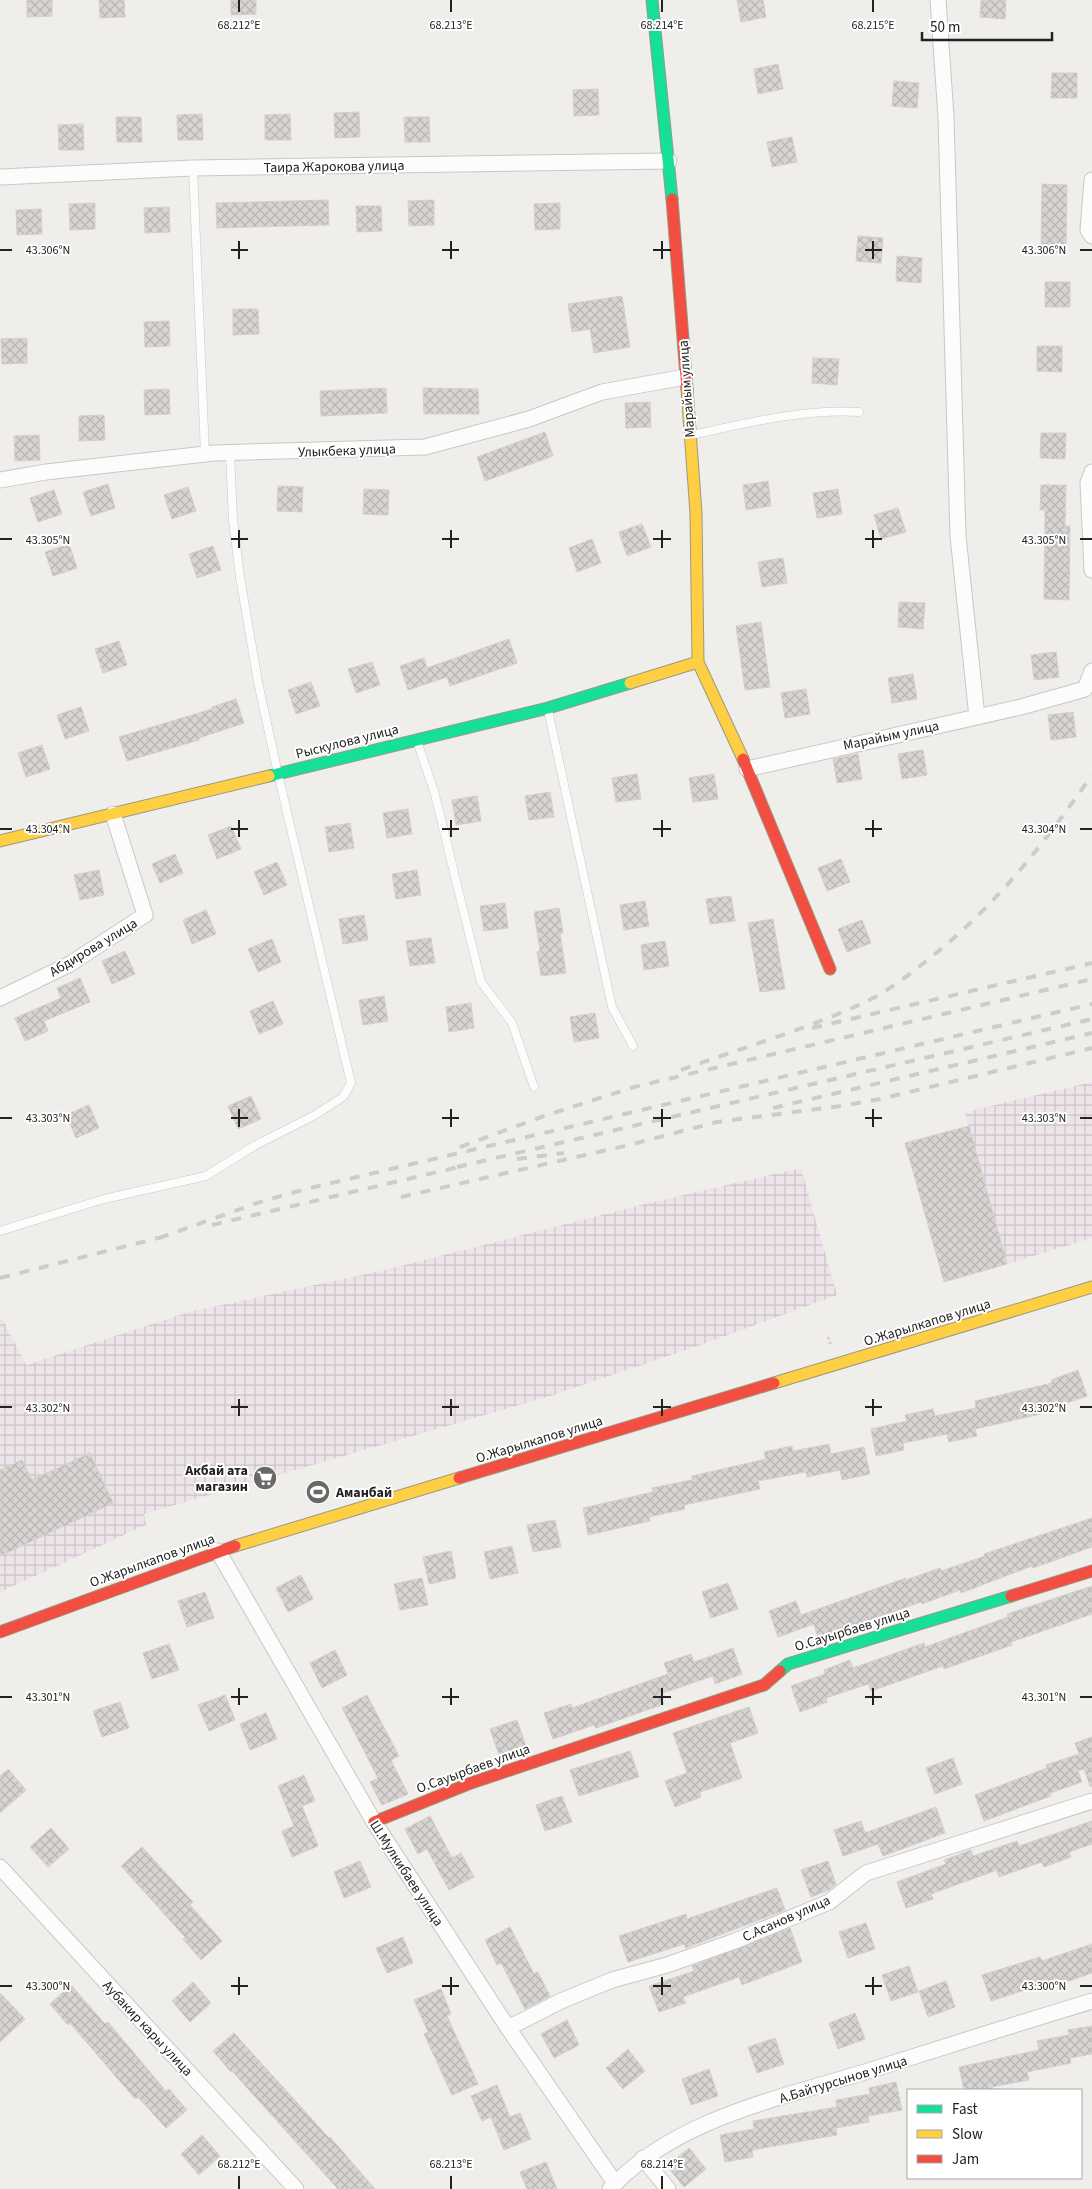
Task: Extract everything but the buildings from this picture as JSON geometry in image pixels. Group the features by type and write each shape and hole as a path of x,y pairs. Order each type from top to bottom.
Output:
{"street":[{"name":"Марайым улица","path":"652,0 669,161 696,513 698,662 747,769 830,970"},
{"path":"938,0 946,117 958,536 977,716"},
{"name":"Таира Жарокова улица","path":"0,177 193,168 669,161"},
{"path":"1092,180 1088,230 1092,236"},
{"name":"Улыкбека улица","path":"0,480 46,472 205,454 424,447 529,419 602,392 685,377"},
{"path":"1092,472 1088,483 1092,570"},
{"name":"Рыскулова улица","path":"0,842 548,708 698,662"},
{"name":"Марайым улица","path":"747,769 1020,707 1085,689 1092,671"},
{"name":"Абдирова улица","path":"0,998 70,964 145,915 114,814"},
{"name":"О.Жарылкапов улица","path":"0,1632 218,1551 1092,1288"},
{"name":"Ш.Мулкибаев улица","path":"218,1551 374,1822 613,2186"},
{"name":"О.Сауырбаев улица","path":"374,1822 471,1783 764,1685 788,1664 1092,1571"},
{"name":"С.Асанов улица","path":"508,2028 561,2001 612,1980 667,1965 735,1941 829,1902 866,1874 1092,1801"},
{"name":"Аубакир кары улица","path":"0,1867 296,2189"},
{"name":"А.Байтурсынов улица","path":"613,2186 644,2158 696,2128 756,2106 1092,2001"},
{"path":"644,2158 668,2189"}],"lane":[{"path":"193,168 205,454"},
{"path":"690,435 760,420 838,411 859,412"},
{"path":"0,1231 104,1199 206,1176 254,1146 315,1115 343,1097 351,1083 258,682 240,577 230,453"},
{"path":"548,708 612,1007 632,1046"},
{"path":"417,740 434,791 481,982 512,1023 534,1087"}],"shaded area":[{"path":"1092,1082 1092,1238 1007,1264 965,1112"},
{"path":"801,1168 837,1295 692,1348 550,1396 144,1514 146,1525 0,1592 0,1320 3,1320 26,1365 189,1312 381,1271 645,1204"}],"railway":[{"path":"681,1070 841,1013 873,998 901,981 958,934 1001,892 1057,824 1092,775"},
{"path":"812,1028 1092,963"},
{"path":"460,1147 544,1116 634,1087 1092,979"},
{"path":"159,1238 263,1201 306,1189 1092,1004"},
{"path":"457,1167 1092,1019"},
{"path":"773,1108 1092,1033"},
{"path":"401,1197 629,1145 717,1122 880,1099 1092,1048"},
{"path":"517,1159 564,1153"},
{"path":"212,1225 463,1166"},
{"path":"0,1278 166,1236"}],"traffic: fast":[{"path":"652,0 672,199"},
{"path":"269,776 548,708 630,683"},
{"path":"780,1671 788,1664 1011,1596"}],"traffic: slow":[{"path":"687,389 696,513 698,662 743,759"},
{"path":"630,683 698,662"},
{"path":"0,841 269,776"},
{"path":"774,1383 1092,1287"},
{"path":"235,1546 459,1478"}],"traffic: jam":[{"path":"672,199 687,389"},
{"path":"743,759 830,969"},
{"path":"459,1478 774,1383"},
{"path":"0,1632 235,1546"},
{"path":"1011,1596 1092,1571"},
{"path":"374,1822 471,1783 764,1685 780,1671"}],"place":[{"name":"Акбай ата магазин","path":"265,1478"},
{"name":"Аманбай","path":"318,1492"}]}
